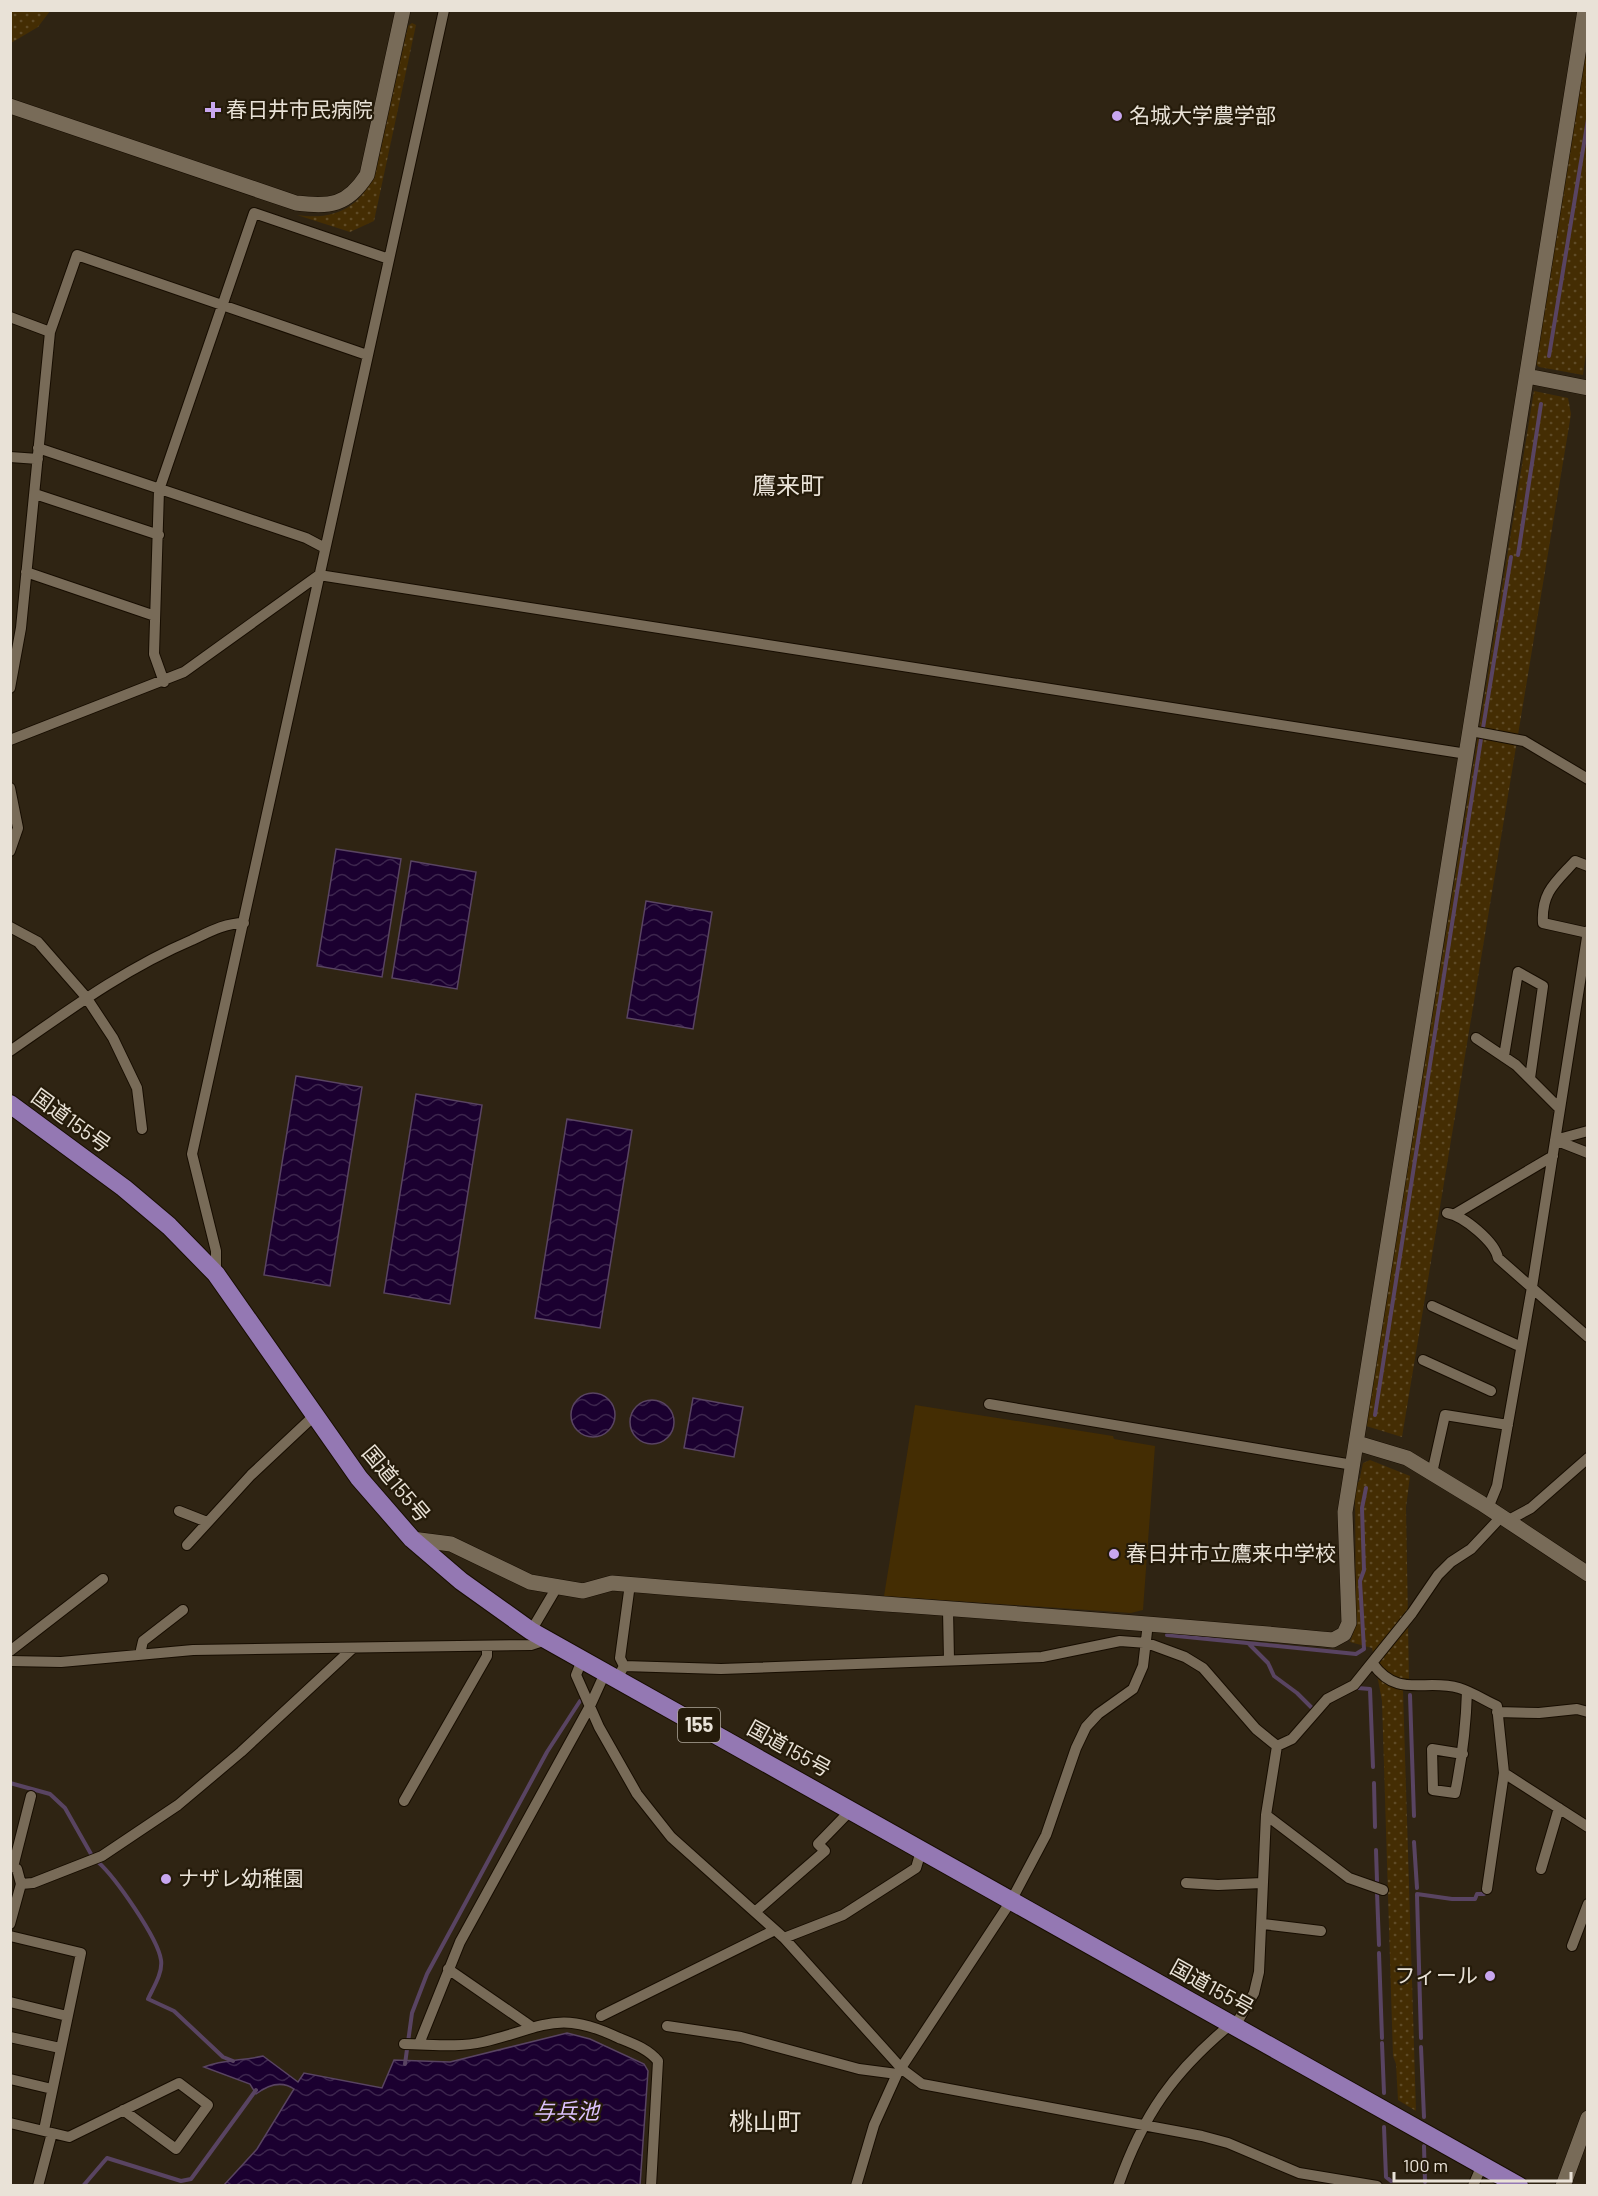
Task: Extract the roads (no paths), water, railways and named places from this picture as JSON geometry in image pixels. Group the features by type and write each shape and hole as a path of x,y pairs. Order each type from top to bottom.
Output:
{"highway":[{"name":"国道155号","path":"10,1104 124,1188 169,1226 216,1274 359,1478 411,1539 461,1581 539,1635 582,1660 615,1673 921,1851 1519,2186"}],"street":[{"path":"10,106 296,203 320,206 338,202 356,193 367,175 403,10"},
{"path":"216,1274 216,1251 192,1154 444,10"},
{"path":"411,1539 451,1544 530,1582 583,1591 612,1583 630,1584 948,1610 1148,1623 1333,1640 1344,1634 1349,1623 1345,1512 1585,10"},
{"path":"164,682 154,654 159,490 254,213 388,260"},
{"path":"10,688 21,628 50,332 77,255 367,355"},
{"path":"10,318 50,332"},
{"path":"1527,376 1587,388"},
{"path":"10,457 38,454 159,490 306,538 325,548"},
{"path":"34,494 159,535"},
{"path":"26,572 155,616"},
{"path":"10,740 164,682 183,672 319,575 1467,754"},
{"path":"1471,731 1524,741 1587,779"},
{"path":"10,788 18,828 10,851"},
{"path":"1498,1515 1497,1486 1560,1109 1583,987 1587,932 1543,923 1542,905 1550,889 1575,861 1587,866"},
{"path":"10,1051 86,997 161,953 230,923 244,923"},
{"path":"10,927 38,942 86,997 113,1038 137,1088 142,1128"},
{"path":"1504,1056 1518,972 1543,986 1530,1078"},
{"path":"1476,1038 1504,1056 1530,1078 1560,1109"},
{"path":"1555,1140 1587,1131"},
{"path":"1555,1140 1587,1153"},
{"path":"1552,1156 1451,1213 1496,1246 1498,1258 1587,1337"},
{"path":"1432,1306 1517,1345"},
{"path":"1424,1360 1491,1391"},
{"path":"989,1404 1353,1465"},
{"path":"187,1545 251,1475 315,1415"},
{"path":"1432,1473 1445,1415 1508,1425"},
{"path":"1357,1443 1407,1458 1587,1574"},
{"path":"1277,1746 1292,1739 1327,1699 1354,1685 1373,1664 1438,1575 1450,1562 1471,1549 1498,1515 1531,1508 1587,1458"},
{"path":"179,1510 207,1522"},
{"path":"10,1651 104,1579"},
{"path":"418,2044 460,1942 590,1706 615,1673 620,1658 630,1584"},
{"path":"10,1660 61,1662 193,1650 531,1645 539,1635 557,1587"},
{"path":"140,1654 143,1641 183,1610"},
{"path":"948,1610 949,1660"},
{"path":"856,2186 874,2125 899,2072 1011,1901 1046,1835 1076,1748 1086,1727 1098,1714 1133,1689 1143,1665 1148,1623"},
{"path":"615,1673 1042,1657 1120,1641 1147,1643 1185,1657 1203,1668 1256,1729 1277,1746"},
{"path":"404,1801 487,1656 487,1646"},
{"path":"21,1884 33,1882 102,1856 178,1805 241,1752 353,1648"},
{"path":"582,1660 576,1675 637,1794 671,1837 784,1938 899,2072 922,2084 1228,2143 1289,2170 1324,2182 1377,2186"},
{"path":"1373,1664 1387,1680 1405,1686 1457,1687 1497,1706 1504,1773 1486,1889"},
{"path":"1463,1754 1432,1749 1432,1790 1455,1793 1463,1754 1467,1691"},
{"path":"1497,1712 1539,1713 1577,1709 1587,1712"},
{"path":"1118,2186 1131,2149 1154,2104 1201,2049 1233,2025 1254,1994 1259,1972 1263,1924 1266,1815 1277,1746"},
{"path":"1504,1773 1587,1827"},
{"path":"10,1924 13,1901 21,1884 17,1869 13,1867 31,1796"},
{"path":"1541,1869 1559,1808"},
{"path":"756,1911 825,1851 818,1844 851,1810"},
{"path":"1266,1815 1349,1878 1383,1890"},
{"path":"784,1938 843,1915 916,1868 921,1851"},
{"path":"1186,1883 1263,1883"},
{"path":"1572,1946 1587,1904"},
{"path":"1263,1924 1321,1931"},
{"path":"601,2016 775,1930"},
{"path":"10,1936 81,1953 52,2089 48,2132 38,2186"},
{"path":"448,1969 532,2027"},
{"path":"10,2002 67,2016"},
{"path":"404,2044 441,2046 481,2042 566,2020 598,2028 650,2052 658,2061 651,2186"},
{"path":"667,2026 741,2037 859,2069 899,2072"},
{"path":"10,2037 60,2048"},
{"path":"10,2079 52,2089"},
{"path":"10,2123 69,2137 123,2109 179,2082 208,2105 176,2149 123,2109"},
{"path":"1563,2186 1583,2147 1587,2118"},
{"path":"1473,2186 1482,2165"}],"water":[{"path":"336,849 401,859 382,977 317,966"},
{"path":"411,861 476,872 457,989 392,978"},
{"path":"646,901 712,912 693,1029 627,1018"},
{"path":"296,1076 362,1087 330,1286 264,1275"},
{"path":"416,1094 482,1105 450,1304 384,1293"},
{"path":"567,1119 632,1130 600,1328 535,1318"},
{"path":"593,1393 609,1399 615,1415 609,1431 593,1437 577,1431 571,1415 577,1399"},
{"path":"693,1398 743,1407 734,1457 684,1448"},
{"path":"652,1400 667,1407 674,1422 667,1437 652,1444 637,1437 630,1422 637,1407"},
{"name":"与兵池","path":"567,2033 590,2039 644,2064 648,2071 640,2185 224,2185 257,2149 294,2089 279,2084 265,2088 256,2094 250,2084 204,2067 263,2056 298,2082 304,2073 382,2088 394,2060 450,2062"}],"waterway":[{"path":"1549,356 1588,119"},
{"path":"1518,555 1541,404"},
{"path":"1483,728 1511,557"},
{"path":"1375,1415 1481,739"},
{"path":"1167,1635 1356,1654 1364,1649 1360,1581 1364,1570 1362,1508 1366,1488"},
{"path":"1249,1644 1268,1663 1274,1676 1297,1693 1312,1708"},
{"path":"1358,1688 1370,1689 1373,1767"},
{"path":"1410,1695 1414,1816"},
{"path":"405,2064 412,2013 427,1974 547,1752 580,1701"},
{"path":"10,1783 50,1794 65,1808 91,1854"},
{"path":"1374,1783 1375,1827"},
{"path":"1414,1842 1417,1888"},
{"path":"1376,1850 1377,1881"},
{"path":"98,1862 135,1908 158,1950 161,1970 148,1999 174,2011 223,2057 233,2061"},
{"path":"1377,1892 1379,1945"},
{"path":"1417,1894 1452,1899 1475,1899 1477,1894 1484,1894"},
{"path":"1417,1895 1421,2038"},
{"path":"1379,1953 1382,2038"},
{"path":"1382,2043 1384,2093"},
{"path":"1421,2047 1424,2117"},
{"path":"83,2186 107,2158 181,2181 191,2179 256,2090"},
{"path":"1384,2127 1386,2177 1391,2181"},
{"path":"1424,2146 1425,2182"}],"place":[{"name":"春日井市民病院","path":"213,110"},
{"name":"名城大学農学部","path":"1117,116"},
{"name":"春日井市立鷹来中学校","path":"1114,1554"},
{"name":"ナザレ幼稚園","path":"166,1879"},
{"name":"フィール","path":"1490,1976"}],"district":[{"name":"鷹来町","path":"788,486"},
{"name":"桃山町","path":"765,2122"}]}
